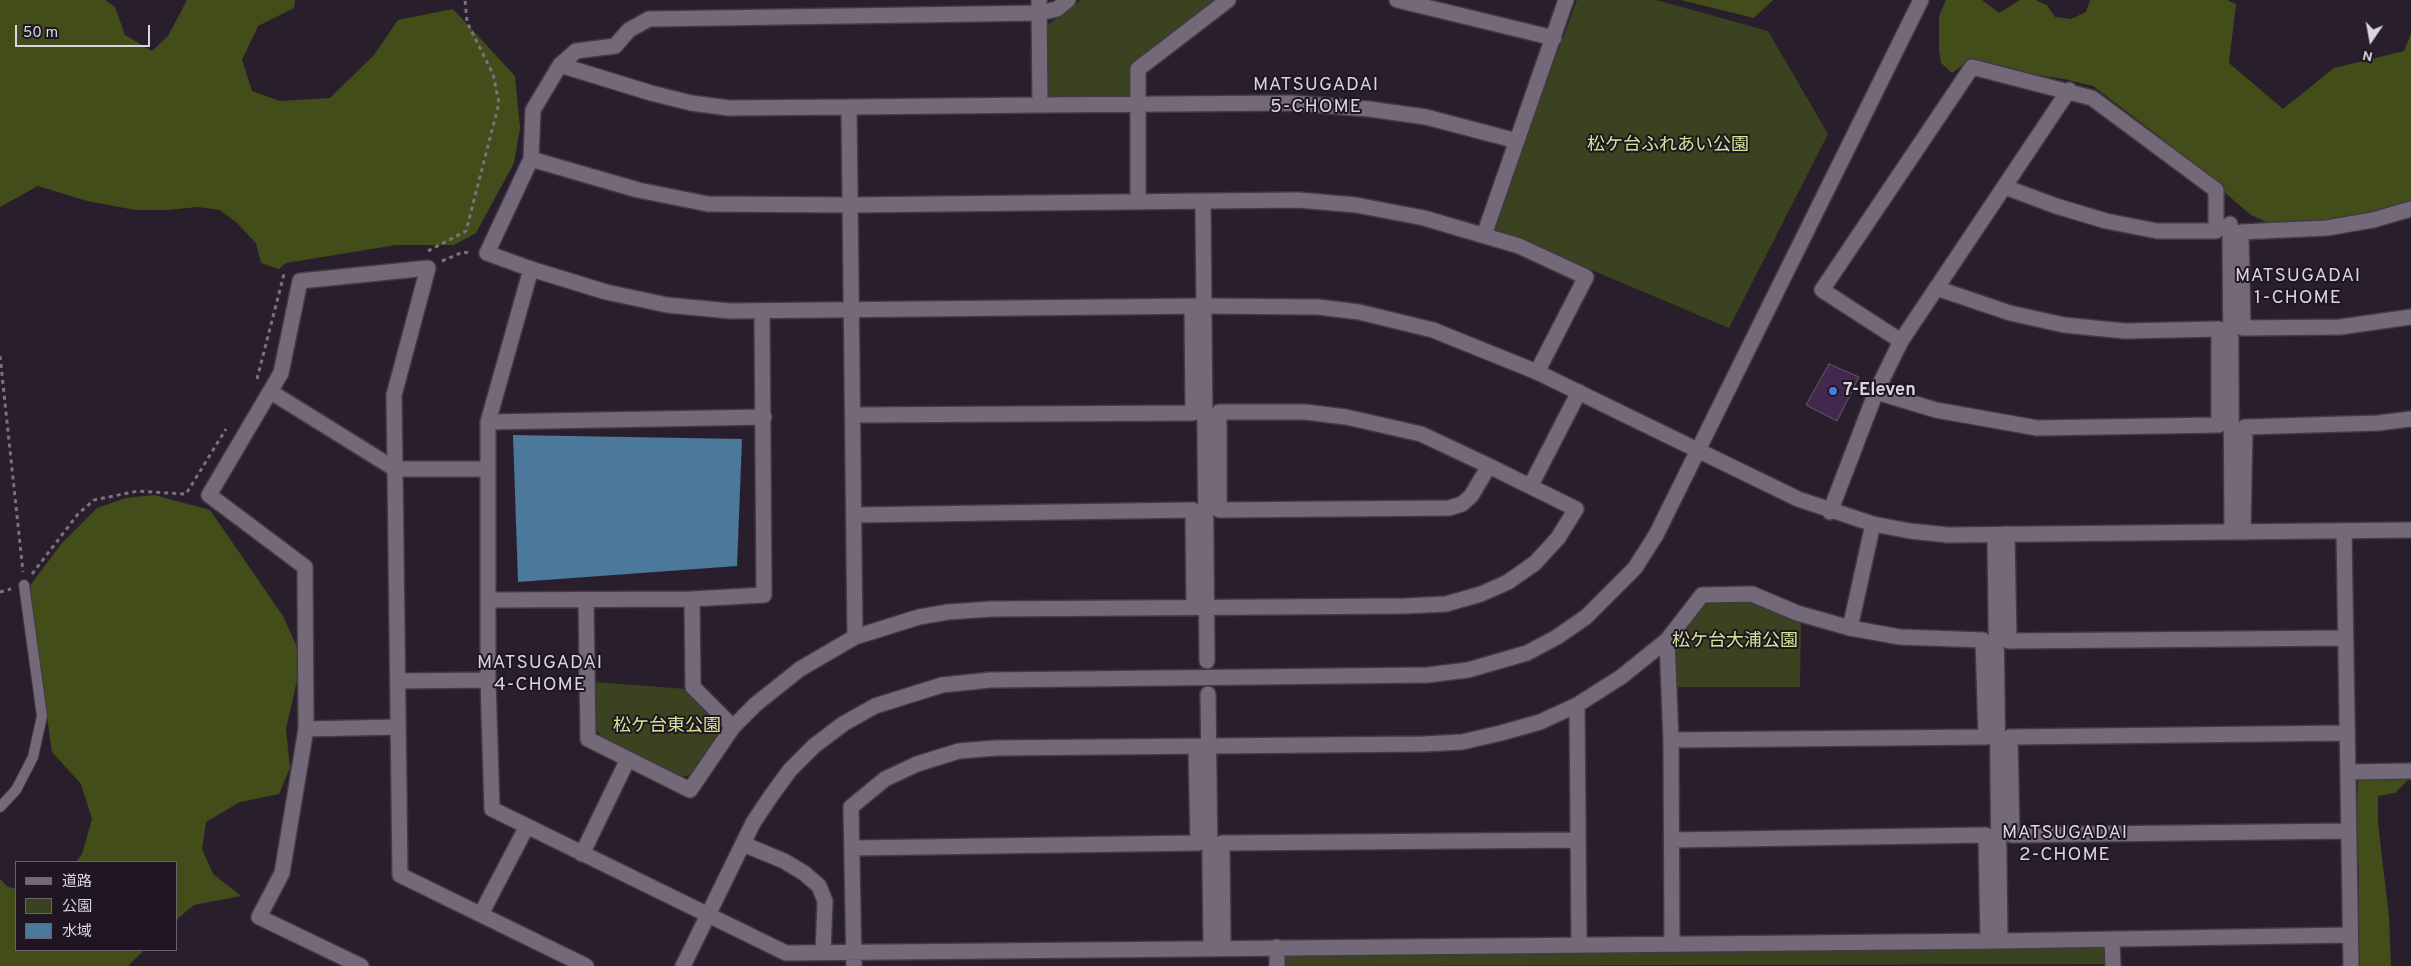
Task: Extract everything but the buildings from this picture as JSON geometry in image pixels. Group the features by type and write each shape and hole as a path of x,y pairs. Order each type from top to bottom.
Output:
{"street":[{"path":"1068,0 1057,9 1040,7 649,19 629,30 615,46 576,51 560,64 533,110 530,159 487,253 530,269 606,292 667,305 730,312 1197,306 1318,307 1359,312 1433,330 1537,372 1798,500 1830,512 1873,524 1948,535 2411,530"},
{"path":"1138,201 1136,104 1138,70 1228,0"},
{"path":"1397,0 1554,38"},
{"path":"1484,235 1566,0"},
{"path":"684,966 753,823 790,770 814,746 843,724 875,706 942,685 990,680 1427,675 1468,670 1527,653 1557,637 1586,617 1635,568 1656,535 1920,0"},
{"path":"1040,7 1040,105"},
{"path":"560,64 651,94 692,103 729,108 1293,103 1369,109 1426,117 1517,141"},
{"path":"1901,341 1822,290 1972,66 2069,90 2092,98 2216,190 2216,231 2149,230 2056,206 2005,187"},
{"path":"1830,512 1876,392 1901,341 2069,90"},
{"path":"849,107 855,637"},
{"path":"530,159 638,190 708,204 850,205 1298,200 1356,205 1424,218 1519,246 1586,277 1537,372"},
{"path":"853,415 1193,413 1203,201"},
{"path":"2411,209 2373,220 2327,228 2241,232 2243,328 2340,327 2411,317"},
{"path":"2230,224 2238,532"},
{"path":"361,966 259,917 282,874 306,729 305,567 209,495 281,373 300,281 428,268 394,395 400,874 586,966"},
{"path":"530,269 488,422 488,680 492,809 526,828 786,952 823,952 854,959 1217,948 2350,936"},
{"path":"1876,392 1936,410 2037,428 2219,425 2219,329 2125,331 2064,325 2010,313 1936,288"},
{"path":"1197,306 1201,607"},
{"path":"489,600 692,599 764,595 762,311"},
{"path":"271,392 395,469 487,469"},
{"path":"1530,485 1579,392"},
{"path":"586,600 588,739 690,790 733,727 756,704 800,669 855,637 919,617 948,612 1446,604 1481,594 1508,582 1535,563 1558,538 1576,509 1530,485 1421,434 1346,417 1305,412 1219,412 1219,510 1448,508 1462,504 1471,496 1489,466"},
{"path":"488,422 764,418"},
{"path":"2238,532 2245,427 2378,423 2411,419"},
{"path":"854,515 1193,510 1207,661"},
{"path":"1850,628 1873,524"},
{"path":"2344,531 2351,966"},
{"path":"2001,535 2009,641 2345,638"},
{"path":"1994,941 2001,535"},
{"path":"854,959 851,807 885,779 917,764 959,751 996,748 1462,742 1540,722 1577,705 1621,677 1667,640 1702,595 1752,594 1797,613 1850,628 1900,637 1983,640 1986,737 1671,740"},
{"path":"692,599 693,687 733,727"},
{"path":"1667,640 1671,740 1672,944"},
{"path":"398,681 488,680"},
{"path":"852,848 1198,843 1203,746 1208,694"},
{"path":"1577,705 1579,945"},
{"path":"306,729 398,727"},
{"path":"2347,733 2010,737 2012,835 2348,831"},
{"path":"1203,746 1217,948"},
{"path":"582,854 628,759"},
{"path":"2348,772 2411,771"},
{"path":"481,914 526,828"},
{"path":"1672,840 1986,836 1994,941"},
{"path":"1217,948 1222,843 1577,840"},
{"path":"743,844 804,873 819,886 825,901 823,952"},
{"path":"2112,940 2113,966"},
{"path":"1277,948 1277,966"}],"lane":[{"path":"0,808 16,790 33,758 42,716 24,585"}],"path":[{"path":"420,252 429,251 466,231 499,103 493,74 467,22 465,0"},
{"path":"428,268 463,252 487,253"},
{"path":"253,386 257,379 270,334 281,279 287,269"},
{"path":"0,356 24,585"},
{"path":"24,585 78,514 94,500 138,490 186,494 231,423"}],"green space":[{"path":"0,0 105,0 115,7 125,35 152,51 168,36 187,0 295,0 294,8 258,26 242,60 252,91 280,101 330,98 374,55 398,20 453,9 515,76 520,128 514,163 476,233 454,245 396,245 286,263 279,269 261,263 256,243 237,223 220,210 198,207 167,210 135,210 87,201 38,186 0,207"},
{"path":"1081,0 1215,0 1131,66 1130,98 1046,99 1046,26"},
{"name":"松ケ台ふれあい公園","path":"1577,0 1656,0 1768,31 1828,134 1729,328 1492,228"},
{"path":"1681,0 1773,0 1754,18"},
{"path":"1946,0 1982,0 1999,13 2020,0 2035,0 2047,5 2055,17 2071,19 2086,12 2090,0 2227,0 2236,4 2229,63 2283,109 2334,68 2404,51 2411,34 2411,202 2372,214 2321,222 2273,225 2251,215 2164,140 2093,86 2064,79 2023,73 1980,62 1965,63 1952,73 1941,63 1939,49 1939,16"},
{"path":"154,495 210,510 283,616 297,647 298,676 286,729 290,768 279,794 240,802 206,822 202,849 213,874 241,896 194,905 178,918 178,861 77,861 82,854 92,819 81,784 52,752 29,587 62,543 97,508 126,498"},
{"name":"松ケ台大浦公園","path":"1703,598 1751,598 1801,619 1800,687 1671,687 1669,641"},
{"name":"松ケ台東公園","path":"596,682 686,689 719,725 718,733 690,775 682,777 601,737 596,728"},
{"path":"2411,777 2395,793 2378,796 2378,823 2389,917 2391,966 2357,966 2359,877 2356,823 2358,780"},
{"path":"0,879 8,887 15,889 15,951 143,951 128,966 0,966"},
{"path":"2105,945 2105,964 1282,966 1282,955"}],"water":[{"path":"513,435 742,439 737,566 518,582"}],"place":[{"name":"7-Eleven","path":"1833,391"}],"district":[{"name":"MATSUGADAI 5-CHOME","path":"1316,97"},
{"name":"MATSUGADAI 1-CHOME","path":"2298,288"},
{"name":"MATSUGADAI 4-CHOME","path":"540,675"},
{"name":"MATSUGADAI 2-CHOME","path":"2065,845"}]}
